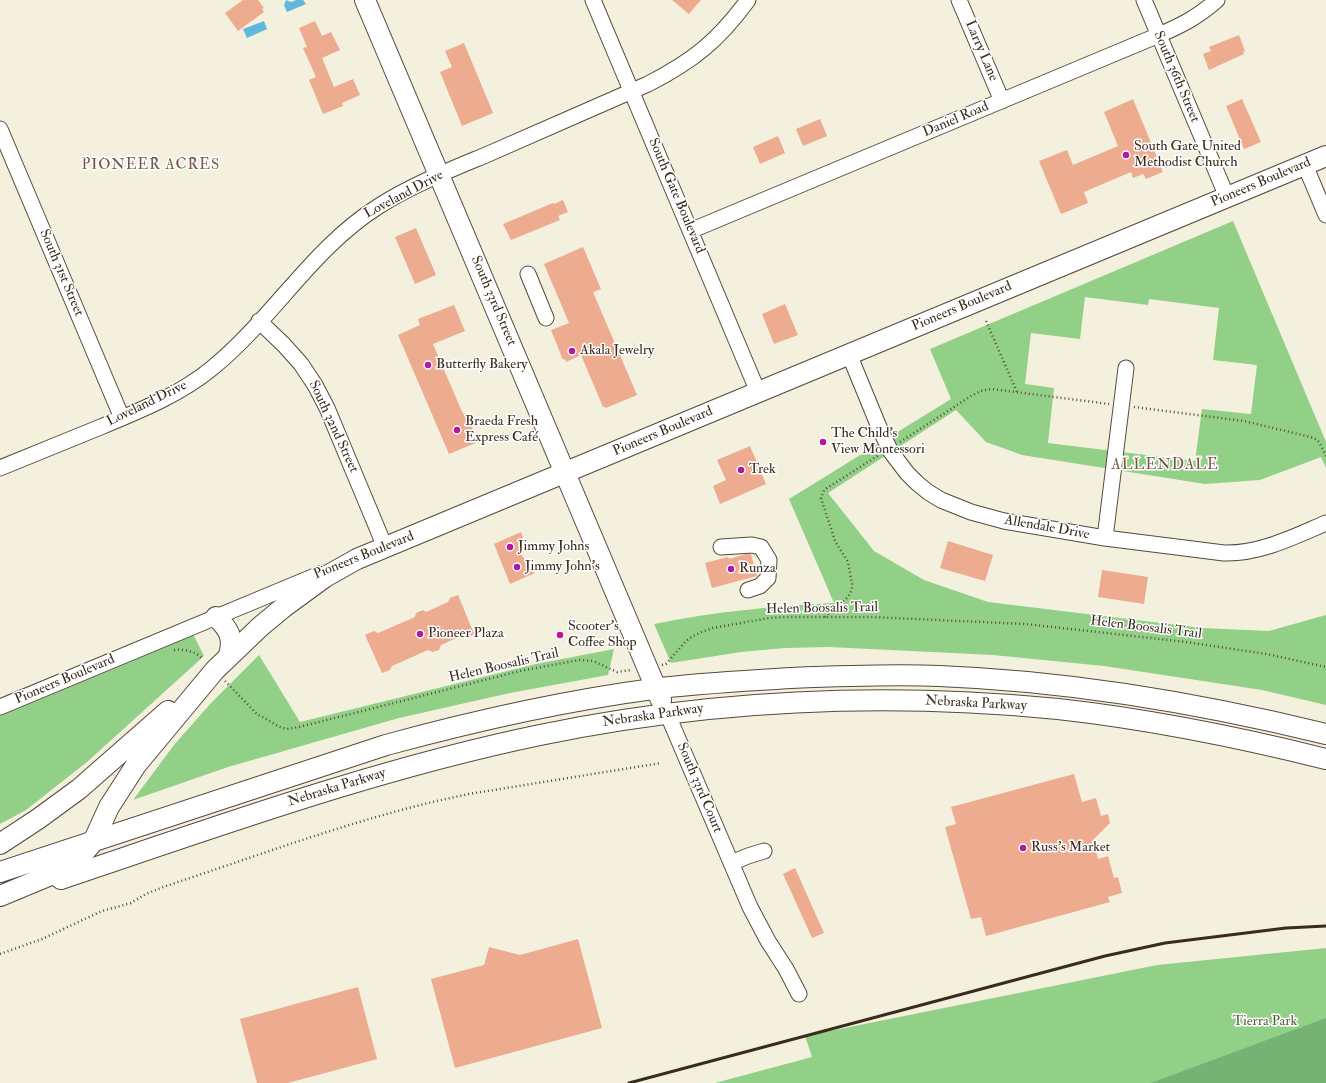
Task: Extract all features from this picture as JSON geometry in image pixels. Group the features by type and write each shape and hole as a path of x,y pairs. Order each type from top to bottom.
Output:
{"main road":[{"name":"South 33rd Street","path":"365,0 666,713"},
{"name":"Pioneers Boulevard","path":"357,559 1326,156"},
{"path":"0,898 53,874 68,866 81,856 93,842 109,806 129,776 151,746 215,670 261,626 289,603 325,578 357,559"},
{"path":"216,617 224,624 229,632 231,647 229,655"},
{"path":"0,844 79,789 215,670"},
{"name":"Nebraska Parkway","path":"0,872 362,753 431,733 530,710 655,689 739,681 857,676 939,676 1002,680 1150,697 1222,710 1326,734"},
{"name":"Nebraska Parkway","path":"0,898 399,769 537,735 666,713 735,706 823,702 892,700 973,702 1058,709 1138,720 1198,730 1275,746 1326,759"}],"street":[{"name":"South Gate Boulevard","path":"593,0 758,392"},
{"name":"Loveland Drive","path":"0,468 122,418 160,401 188,385 212,369 236,347 330,245 355,222 379,205 440,175 632,92 673,72 694,58 716,39 748,0"},
{"name":"Larry Lane","path":"959,0 1002,101"},
{"name":"South 36th Street","path":"1144,0 1227,198"},
{"name":"Daniel Road","path":"690,232 1186,23 1204,12 1217,0"},
{"name":"South 31st Street","path":"0,128 122,418"},
{"path":"1305,165 1326,215"},
{"path":"528,274 546,318"},
{"name":"South 32nd Street","path":"259,322 301,364 315,385 327,408 385,547"},
{"name":"Allendale Drive","path":"849,354 889,449 898,463 928,492 955,506 1004,521 1105,538 1212,553 1237,553 1264,548 1326,523"},
{"path":"1105,538 1126,368"},
{"path":"721,547 761,547 769,560 768,578 760,586 748,590"},
{"name":"Pioneers Boulevard","path":"1,705 357,559"},
{"name":"South 33rd Court","path":"666,713 758,923 786,969 798,994"},
{"path":"731,863 764,851"}],"path":[{"path":"986,321 1017,392"},
{"path":"825,617 848,597 852,590 852,584 848,562 835,541 821,498 824,490 981,391 1000,389 1244,421 1314,438 1319,442 1326,456"},
{"name":"Helen Boosalis Trail","path":"171,650 191,651 199,656 215,670 257,714 280,727 287,729 306,726 520,670 579,660 593,661 617,672 666,664 686,641 693,636 713,628 769,618 896,618 1026,624 1186,642 1267,654 1326,667"},
{"path":"0,954 42,939 98,912 131,903 146,894 166,886 360,821 469,794 661,763"}],"green space":[{"path":"1233,221 1326,442 1326,468 1321,457 1260,480 1205,484 1022,455 986,442 956,410 828,493 874,551 924,580 988,602 1202,628 1269,631 1326,615 1326,705 1262,690 1104,666 993,655 829,647 785,648 741,652 671,663 654,624 744,610 834,603 789,499 951,399 930,349","holes":["1085,297 1148,305 1149,299 1219,308 1213,360 1257,365 1251,414 1202,409 1195,461 1048,443 1054,388 1025,384 1031,333 1080,339"]},
{"path":"190,628 204,656 87,762 26,810 0,824 0,707"},
{"path":"614,649 608,675 510,693 399,718 228,767 133,800 174,745 211,703 259,655 300,722 536,664"},
{"name":"Tierra Park","path":"1326,948 1326,1083 715,1083 812,1057 805,1036 1157,965"},
{"path":"1326,1018 1326,1083 1151,1083"}],"water":[{"path":"286,0 291,2 303,0 306,4 287,12 284,5"},
{"path":"264,21 267,29 247,38 243,29"}],"building":[{"path":"243,0 258,0 264,8 262,9 264,12 238,31 225,13"},
{"path":"672,0 701,0 689,14"},
{"path":"315,21 322,36 331,32 340,50 322,58 334,87 353,79 360,95 342,103 343,106 323,114 309,80 316,77 303,48 307,47 299,28"},
{"path":"1239,35 1245,51 1243,52 1244,54 1209,70 1203,54 1211,51 1209,47"},
{"path":"464,43 493,113 462,126 440,72 452,67 445,51"},
{"name":"South Gate United Methodist Church","path":"1133,99 1163,172 1146,179 1143,174 1133,178 1131,172 1084,192 1088,203 1061,214 1039,161 1067,150 1073,165 1118,146 1104,112"},
{"path":"1242,99 1261,142 1244,149 1226,106"},
{"path":"820,119 827,136 803,146 796,129"},
{"path":"778,136 785,153 760,164 753,147"},
{"path":"563,200 568,212 558,216 560,220 511,240 503,224"},
{"path":"416,228 436,275 415,284 395,237"},
{"path":"583,247 601,289 593,292 637,395 606,408 603,407 581,355 566,362 565,359 563,360 551,330 569,323 544,264"},
{"path":"785,304 798,335 774,344 762,314"},
{"path":"454,305 465,331 433,344 463,414 466,413 478,442 449,454 398,335 420,325 418,319"},
{"name":"Trek","path":"750,446 766,484 720,504 713,486 726,480 717,460"},
{"path":"521,532 527,550 520,553 535,573 510,584 494,544"},
{"path":"948,541 993,555 985,581 940,568"},
{"name":"Runza","path":"751,554 757,576 712,588 705,563 728,557 729,559"},
{"path":"1102,570 1148,577 1144,604 1098,597"},
{"name":"Pioneer Plaza","path":"458,595 474,634 466,638 461,636 441,645 439,650 433,652 428,650 392,666 390,670 382,673 365,635 374,631 378,633 415,617 416,613 423,610 426,612 448,602 450,598"},
{"name":"Russ's Market","path":"1074,774 1082,802 1096,798 1101,816 1108,814 1110,823 1093,840 1098,859 1108,856 1114,878 1118,877 1122,893 1108,897 1110,902 986,936 981,917 971,919 945,827 956,824 951,807"},
{"path":"795,868 824,933 812,938 783,874"},
{"path":"578,939 602,1028 455,1068 431,979 484,965 489,947 520,955"},
{"path":"358,987 377,1059 288,1083 257,1083 240,1019"}],"railway":[{"path":"629,1083 1105,956 1165,943 1286,928 1326,926"}],"place":[{"name":"South Gate United Methodist Church","path":"1126,155"},
{"name":"Akala Jewelry","path":"572,351"},
{"name":"Butterfly Bakery","path":"428,365"},
{"name":"Braeda Fresh Express Café","path":"457,430"},
{"name":"The Child's View Montessori","path":"823,442"},
{"name":"Trek","path":"741,470"},
{"name":"Jimmy Johns","path":"510,547"},
{"name":"Jimmy John's","path":"517,567"},
{"name":"Runza","path":"731,569"},
{"name":"Pioneer Plaza","path":"420,634"},
{"name":"Scooter's Coffee Shop","path":"560,635"},
{"name":"Russ's Market","path":"1023,848"}],"district":[{"name":"PIONEER ACRES","path":"151,166"},
{"name":"ALLENDALE","path":"1165,466"}]}
